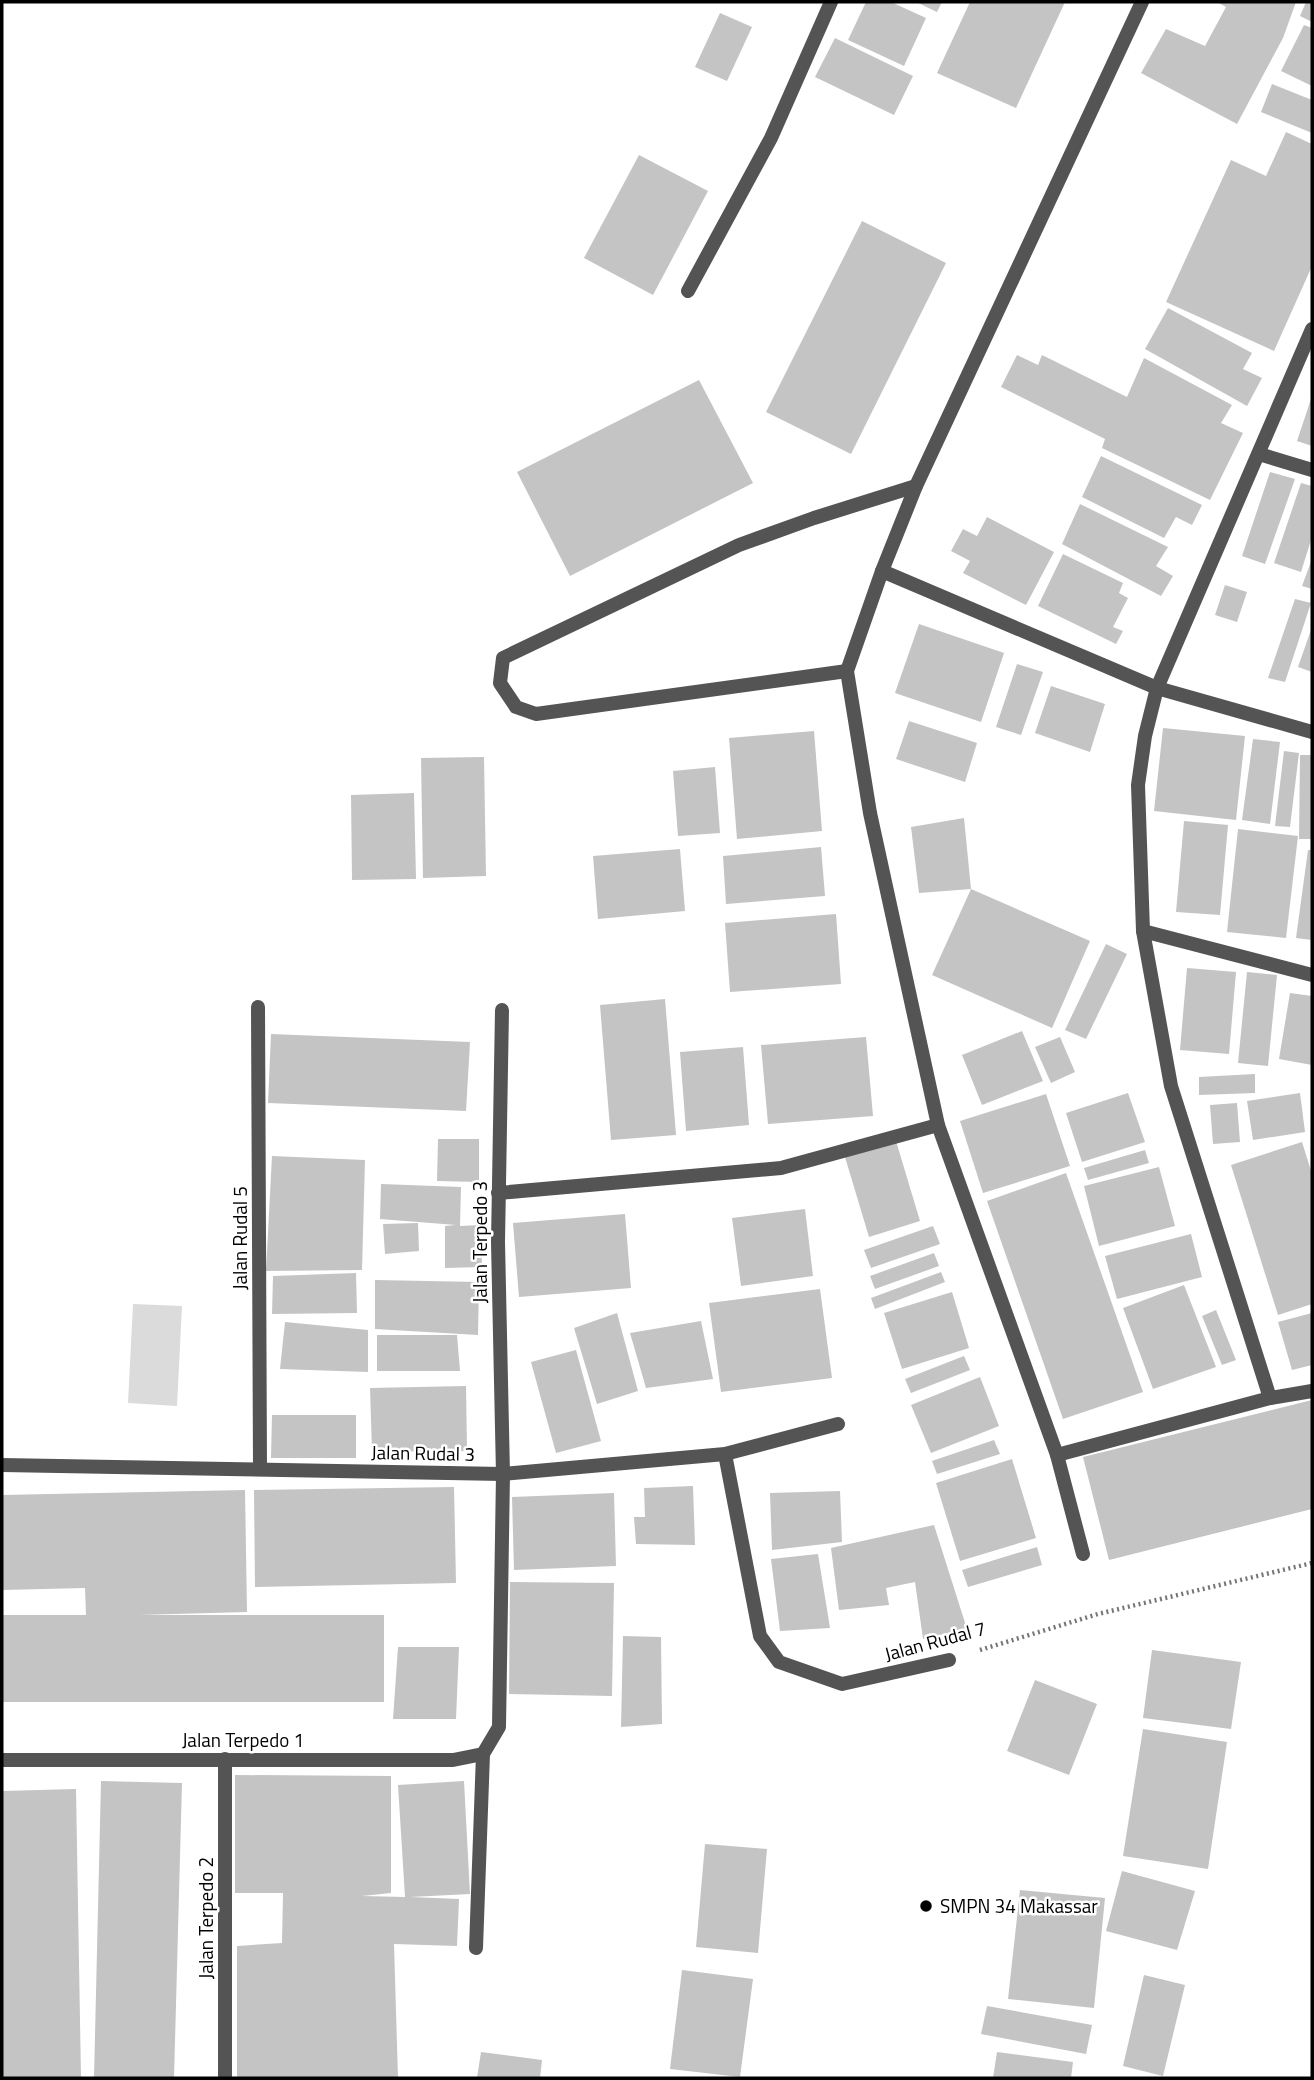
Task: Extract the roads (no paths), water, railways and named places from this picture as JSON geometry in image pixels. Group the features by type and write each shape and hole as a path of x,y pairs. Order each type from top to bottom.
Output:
{"street":[{"path":"688,292 771,138 831,2"},
{"path":"1083,1554 1058,1455 938,1125 870,813 847,671 882,571 916,486 1142,2"},
{"path":"1270,1398 1171,1086 1143,931 1138,785 1145,736 1157,688 1312,329"},
{"path":"1259,454 1312,470"},
{"path":"847,671 536,714 516,707 500,684 503,658 739,545 916,486"},
{"path":"882,571 1157,688 1312,732"},
{"path":"1143,931 1312,975"},
{"name":"Jalan Rudal 5","path":"258,1007 260,1468"},
{"name":"Jalan Terpedo 3","path":"483,1754 499,1727 503,1474 498,1193 502,1010"},
{"path":"498,1193 781,1168 938,1125"},
{"path":"1058,1455 1270,1398 1312,1391"},
{"name":"Jalan Rudal 3","path":"2,1465 503,1474 724,1454 838,1424"},
{"name":"Jalan Rudal 7","path":"724,1454 760,1636 779,1662 842,1684 949,1660"},
{"path":"477,1948 483,1754"},
{"name":"Jalan Terpedo 1","path":"2,1760 453,1760 483,1754"},
{"name":"Jalan Terpedo 2","path":"225,1759 225,2078"}],"place":[{"name":"SMPN 34 Makassar","path":"926,1906"}]}
